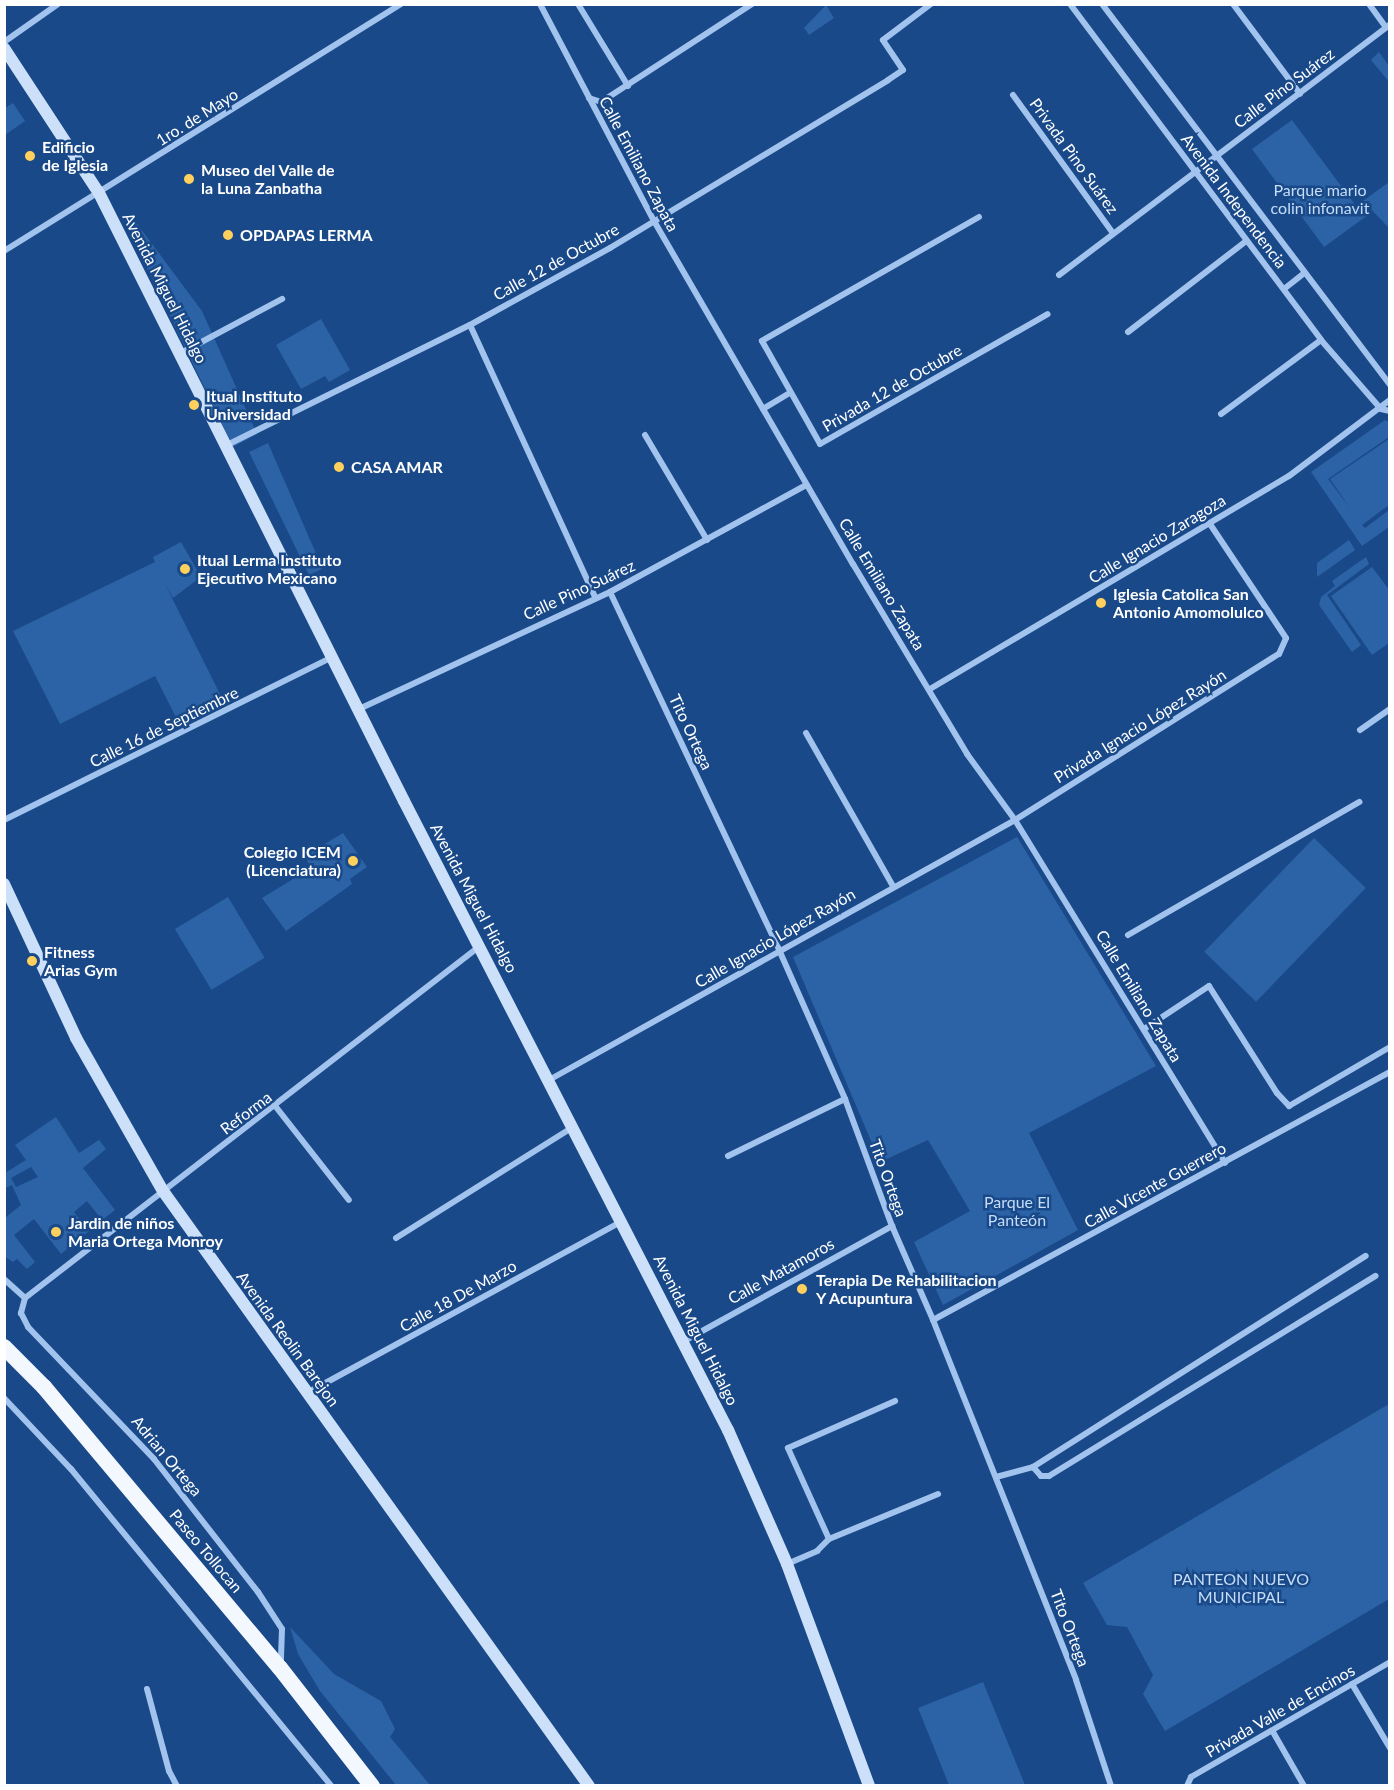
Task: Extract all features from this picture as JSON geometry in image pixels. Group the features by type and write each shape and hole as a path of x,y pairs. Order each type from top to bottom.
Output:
{"highway":[{"name":"Paseo Tollocan","path":"4,1347 44,1387 280,1668 372,1785"}],"main road":[{"name":"Avenida Miguel Hidalgo","path":"4,48 99,193 224,446 684,1341 787,1564 869,1785"},
{"name":"Avenida Reolin Barejon","path":"4,884 76,1038 163,1191 589,1785"}],"street":[{"path":"4,42 58,4"},
{"name":"1ro. de Mayo","path":"4,251 401,4"},
{"name":"Calle Emiliano Zapata","path":"540,4 654,221 806,485 967,754 1015,820 1225,1163"},
{"path":"578,4 628,86"},
{"path":"589,98 601,102 752,4"},
{"name":"Calle 12 de Octubre","path":"224,446 470,325 654,221 888,80 903,70 883,40 931,4"},
{"name":"Avenida Independencia","path":"1070,4 1321,340 1381,409"},
{"name":"Avenida Independencia","path":"1102,4 1303,274 1389,385"},
{"path":"1233,4 1300,94"},
{"path":"1369,4 1388,26"},
{"name":"Calle Pino Suárez","path":"1194,171 1388,26"},
{"name":"Privada Pino Suárez","path":"1013,95 1113,233"},
{"name":"Privada Pino Suárez","path":"1059,275 1194,171"},
{"name":"Privada 12 de Octubre","path":"979,217 762,341 820,444 1048,314"},
{"path":"1128,332 1246,241"},
{"path":"1284,289 1303,274"},
{"path":"179,354 282,299"},
{"path":"470,325 595,597"},
{"path":"1221,414 1321,340"},
{"path":"763,409 790,393"},
{"name":"Calle Ignacio Zaragoza","path":"930,689 1289,476 1381,409 1389,400"},
{"path":"1381,409 1389,411"},
{"path":"645,435 707,540"},
{"name":"Calle Pino Suárez","path":"359,709 595,597 610,592 806,485"},
{"name":"Privada Ignacio López Rayón","path":"1015,820 1279,654 1286,638 1210,524"},
{"name":"Tito Ortega","path":"610,592 780,952 844,1099 891,1226 933,1320 1076,1680 1111,1785"},
{"name":"Calle 16 de Septiembre","path":"4,820 333,657"},
{"path":"1360,730 1389,710"},
{"path":"806,734 893,886"},
{"path":"1128,935 1359,802"},
{"name":"Calle Ignacio López Rayón","path":"549,1080 780,952 893,886 1015,820"},
{"name":"Reforma","path":"25,1298 276,1107 481,946"},
{"path":"1144,1029 1209,986 1277,1093 1289,1106 1389,1047"},
{"name":"Calle Vicente Guerrero","path":"933,1320 1389,1072"},
{"path":"728,1156 844,1099"},
{"path":"276,1107 349,1200"},
{"path":"396,1238 574,1126"},
{"name":"Calle 18 De Marzo","path":"307,1394 621,1222"},
{"name":"Calle Matamoros","path":"684,1341 891,1226"},
{"path":"996,1477 1033,1467 1366,1256"},
{"path":"1033,1467 1041,1476 1049,1476 1376,1276"},
{"path":"4,1280 25,1298"},
{"name":"Adrian Ortega","path":"25,1298 21,1313 28,1328 154,1459 258,1592 282,1629 280,1668"},
{"path":"4,1398 40,1434 331,1785"},
{"path":"829,1539 788,1448 895,1401"},
{"path":"787,1564 817,1551 829,1539 938,1494"},
{"name":"Privada Valle de Encinos","path":"1187,1785 1191,1777 1273,1732 1389,1662"},
{"path":"1352,1684 1389,1748"},
{"path":"147,1689 169,1771 177,1785"},
{"path":"1273,1732 1304,1785"}],"green space":[{"path":"826,5 834,18 809,35 804,28"},
{"path":"1379,52 1389,66 1389,82 1371,60"},
{"path":"13,103 25,121 5,135 5,108"},
{"name":"Parque mario colin infonavit","path":"1292,120 1356,206 1354,208 1366,211 1368,215 1324,247 1252,149"},
{"path":"1389,182 1389,228 1363,201"},
{"path":"135,221 202,311 257,434 233,447 128,229"},
{"path":"321,319 350,370 329,382 325,376 301,389 276,345"},
{"path":"1385,420 1389,422 1389,437 1328,479 1350,508 1330,479 1389,439 1389,505 1362,525 1365,528 1389,510 1389,527 1362,546 1311,472"},
{"path":"268,443 321,565 322,569 309,575 249,452"},
{"path":"1349,540 1355,550 1317,577 1317,563"},
{"path":"181,542 201,577 173,598 165,584 225,704 181,727 155,676 60,724 13,631 155,562 153,557"},
{"path":"1366,557 1369,564 1327,595 1361,645 1352,652 1319,605 1321,597 1335,586 1332,581"},
{"path":"1372,567 1390,591 1389,643 1372,655 1331,596"},
{"path":"343,833 367,867 350,879 352,884 286,931 262,898 311,868 305,856"},
{"name":"Parque El Panteón","path":"1017,837 1156,1066 1029,1133 1078,1230 943,1305 914,1242 970,1211 928,1140 880,1162 793,957"},
{"path":"1314,838 1366,888 1256,1002 1204,952"},
{"path":"228,897 265,958 211,990 175,929"},
{"path":"56,1117 79,1153 99,1140 106,1149 83,1168 115,1210 102,1220 87,1201 74,1212 89,1231 61,1254 34,1219 14,1235 35,1262 27,1269 17,1259 13,1262 5,1257 5,1218 21,1205 12,1185 5,1188 5,1173 26,1160 15,1145","holes":["31,1167 38,1177 16,1187 11,1178"]},
{"name":"PANTEON NUEVO MUNICIPAL","path":"1389,1404 1389,1599 1165,1731 1143,1694 1153,1675 1127,1627 1107,1625 1083,1583"},
{"path":"290,1627 334,1674 381,1701 395,1729 390,1737 430,1785 396,1785 320,1691 298,1654"},
{"path":"983,1682 1025,1785 949,1785 918,1708"}],"place":[{"name":"Edificio de Iglesia","path":"30,156"},
{"name":"Museo del Valle de la Luna Zanbatha","path":"189,179"},
{"name":"OPDAPAS LERMA","path":"228,235"},
{"name":"Itual Instituto Universidad","path":"194,405"},
{"name":"CASA AMAR","path":"339,467"},
{"name":"Itual Lerma Instituto Ejecutivo Mexicano","path":"185,569"},
{"name":"Iglesia Catolica San Antonio Amomolulco","path":"1101,603"},
{"name":"Colegio ICEM (Licenciatura)","path":"353,861"},
{"name":"Fitness Arias Gym","path":"32,961"},
{"name":"Jardin de niños Maria Ortega Monroy","path":"56,1232"},
{"name":"Terapia De Rehabilitacion Y Acupuntura","path":"802,1289"}]}
